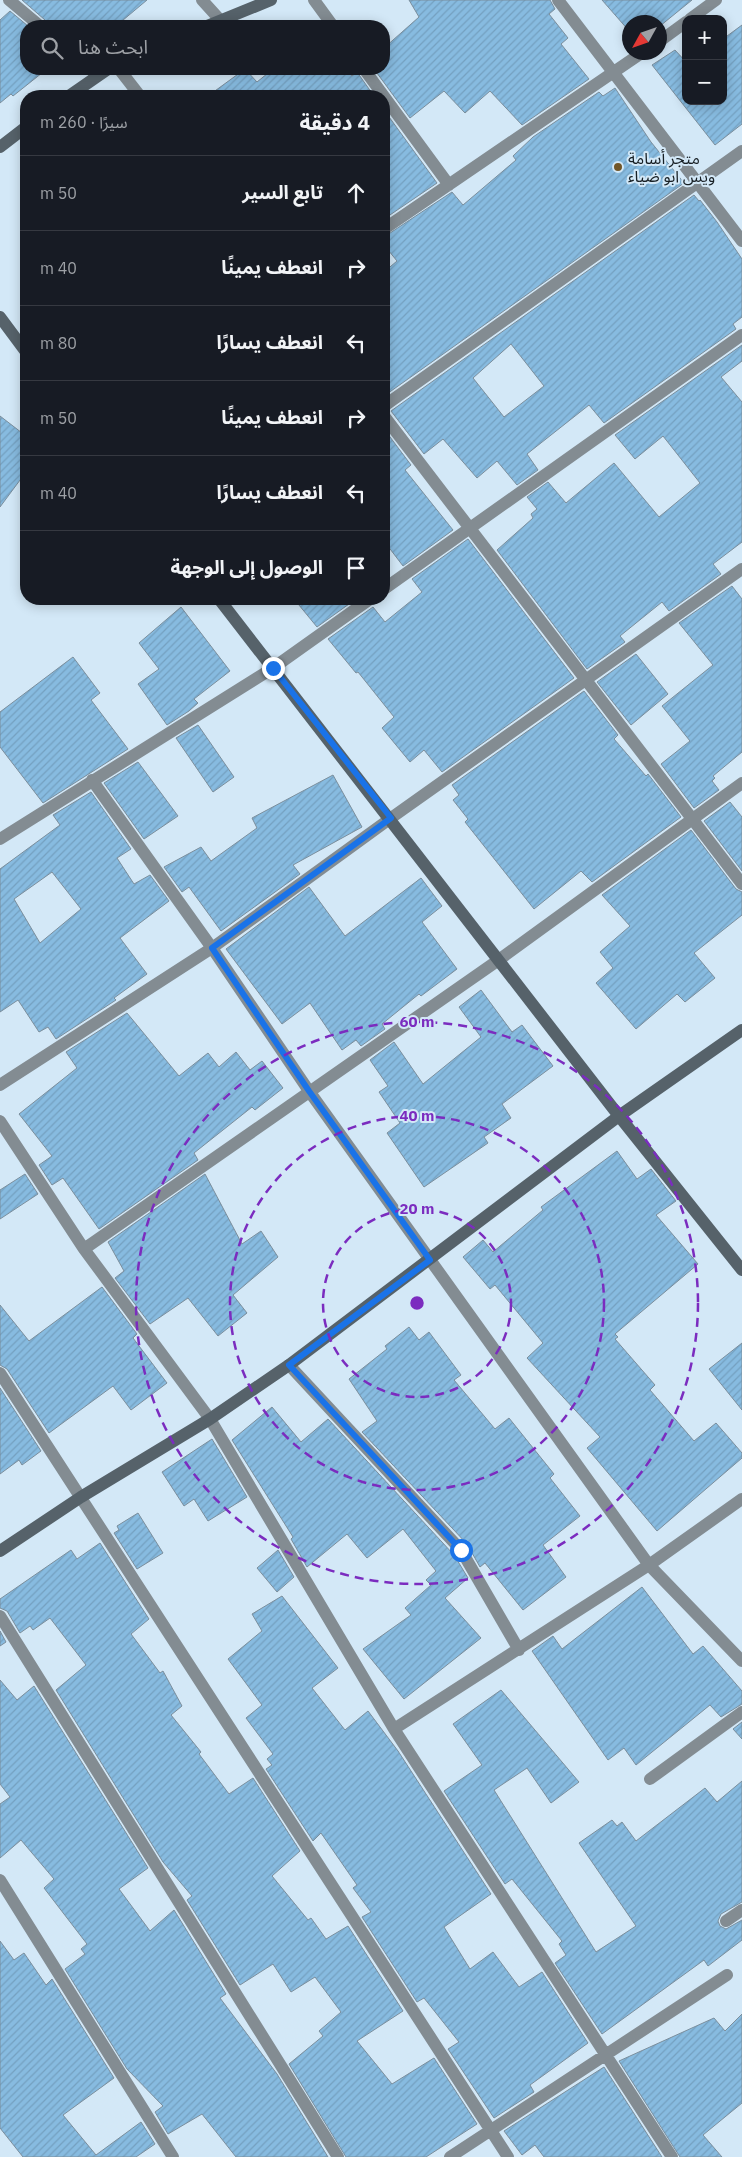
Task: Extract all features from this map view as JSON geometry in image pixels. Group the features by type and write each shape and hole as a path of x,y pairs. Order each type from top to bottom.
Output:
{"street":[{"path":"9,0 33,20"},
{"path":"202,0 220,20"},
{"path":"223,20 271,0"},
{"path":"314,0 329,20"},
{"path":"558,0 742,241"},
{"path":"695,15 716,0"},
{"path":"667,36 682,25"},
{"path":"390,225 632,60"},
{"path":"76,90 93,75"},
{"path":"124,75 135,90"},
{"path":"368,75 379,90"},
{"path":"390,105 448,185"},
{"path":"0,146 20,131"},
{"path":"390,402 742,151"},
{"path":"0,317 20,344"},
{"path":"390,585 742,335"},
{"path":"390,424 742,884"},
{"path":"0,1085 212,948 391,818 742,569"},
{"path":"224,605 391,818 619,1116 742,1270"},
{"path":"0,839 273,668 362,605"},
{"path":"92,780 212,948 309,1091 649,1565 742,1661"},
{"path":"84,1249 500,959 742,783"},
{"path":"0,1551 81,1498 210,1419 289,1365 619,1116 742,1030"},
{"path":"0,1121 84,1249 210,1419 394,1729 672,2157"},
{"path":"289,1365 461,1550 518,1650"},
{"path":"0,1373 508,2157"},
{"path":"394,1729 649,1565 742,1499"},
{"path":"0,1616 338,2157"},
{"path":"650,1779 742,1712"},
{"path":"0,1880 173,2157"},
{"path":"726,1921 742,1910"},
{"path":"450,2157 728,1975"}],"building":[{"path":"22,0 147,0 123,20 45,20"},
{"path":"409,0 550,0 555,9 549,14 568,38 561,44 589,79 522,125 490,91 465,113 444,91 410,118 378,75 390,75 390,43 419,17"},
{"path":"602,0 692,0 667,20 667,15 622,15 622,23"},
{"path":"10,11 21,20 20,75 39,75 13,96 11,94 0,103 0,20"},
{"path":"742,25 742,124 715,145 684,105 727,105 727,36"},
{"path":"675,50 682,58 682,103 652,65 660,60 667,60 667,55"},
{"path":"237,75 251,75 257,82 266,75 359,75 370,90 216,90"},
{"path":"615,88 651,142 684,183 390,392 390,267 397,261 390,252 390,233 452,192 463,205 516,160 513,156 533,137 599,92 603,96"},
{"path":"390,118 437,183 390,215"},
{"path":"694,195 717,222 742,259 742,317 733,324 736,329 604,423 589,405 527,454 538,470 517,485 497,461 477,478 443,439 424,454 391,411","holes":["511,344 544,386 504,417 473,378"]},
{"path":"742,345 742,361 721,377 742,402 742,542 713,564 721,574 669,611 662,602 620,636 625,642 587,669 497,550 533,518 531,514 537,509 527,497 548,482 566,503 614,463 659,517 700,483 663,436 635,459 615,435"},
{"path":"0,416 20,431 20,480 0,507"},
{"path":"390,437 411,465 405,470 453,530 403,566 390,549"},
{"path":"468,539 574,678 442,772 424,750 410,762 382,728 394,717 358,672 356,673 328,639 373,607 385,622 422,592 412,579"},
{"path":"732,586 742,599 742,752 713,776 715,778 712,781 719,790 694,808 661,764 690,741 662,706 713,665 679,623"},
{"path":"299,605 348,605 317,627"},
{"path":"181,607 230,671 194,699 198,703 189,711 167,725 138,684 159,669 139,643"},
{"path":"636,654 668,694 631,725 597,682"},
{"path":"73,657 100,693 91,700 128,749 43,803 0,747 0,712"},
{"path":"584,691 618,735 614,739 646,776 648,774 681,817 592,882 581,871 534,909 465,822 468,819 453,800 459,795 452,785"},
{"path":"198,725 234,777 213,792 176,738"},
{"path":"138,762 178,816 144,839 104,783"},
{"path":"333,775 362,827 293,865 300,874 221,931 189,887 182,892 164,867 201,847 211,861 257,828 252,818"},
{"path":"91,792 131,849 117,858 134,884 150,875 169,901 120,938 147,974 114,998 116,1000 56,1039 48,1027 39,1032 18,1000 0,1012 0,869 60,825 53,815","holes":["52,872 81,909 40,943 14,899"]},
{"path":"730,802 742,817 742,871 704,821"},
{"path":"691,830 736,889 742,892 742,915 694,953 715,978 685,1002 677,994 636,1029 596,983 613,968 600,952 630,926 602,895"},
{"path":"421,878 442,906 422,922 457,969 421,996 419,994 382,1024 385,1029 361,1046 356,1040 342,1050 310,1003 282,1024 226,949 309,887 345,936"},
{"path":"481,990 512,1032 522,1025 553,1066 502,1104 511,1118 484,1137 488,1143 424,1187 387,1133 400,1123 379,1092 388,1086 370,1060 394,1042 423,1084 481,1037 459,1007"},
{"path":"127,1013 179,1076 208,1053 219,1067 236,1052 250,1070 262,1061 283,1088 255,1110 252,1107 194,1153 198,1160 99,1229 63,1178 52,1185 39,1165 52,1156 19,1114 77,1068 66,1052"},
{"path":"617,1151 637,1179 651,1169 676,1201 656,1215 698,1264 615,1334 618,1337 615,1339 655,1385 650,1390 694,1441 716,1423 742,1453 742,1458 657,1531 587,1448 600,1437 527,1358 543,1343 495,1285 490,1289 463,1257 483,1240 493,1252 543,1210 541,1207"},
{"path":"25,1174 38,1194 0,1219 0,1190"},
{"path":"205,1174 242,1244 261,1231 278,1257 233,1295 247,1313 218,1336 188,1298 150,1324 115,1278 124,1271 108,1242"},
{"path":"102,1287 137,1334 133,1338 167,1383 131,1410 113,1386 49,1433 7,1369 0,1365 0,1305 29,1341"},
{"path":"409,1327 419,1340 429,1332 461,1375 454,1380 495,1429 509,1418 554,1474 550,1478 580,1516 543,1545 566,1577 523,1610 485,1563 480,1567 467,1544 362,1432 377,1421 349,1379 387,1349 385,1346"},
{"path":"742,1343 742,1410 709,1369"},
{"path":"0,1388 41,1451 22,1465 19,1460 0,1474"},
{"path":"272,1407 301,1442 328,1419 454,1555 468,1578 445,1598 481,1638 404,1699 363,1649 411,1615 405,1608 431,1585 426,1580 436,1571 403,1529 367,1558 347,1534 307,1567 291,1539 293,1537 232,1440"},
{"path":"212,1439 247,1497 208,1521 194,1499 184,1506 162,1472"},
{"path":"138,1513 163,1553 137,1569 114,1533 119,1530 117,1526"},
{"path":"100,1543 149,1619 131,1634 160,1673 163,1671 182,1706 171,1715 201,1752 199,1754 229,1794 253,1778 300,1851 272,1876 308,1920 311,1918 326,1939 348,1926 403,2011 357,2041 392,2084 434,2058 477,2124 426,2157 346,2157 289,2064 323,2036 319,2031 341,2012 315,1977 291,1992 273,1964 240,1985 187,1900 192,1896 163,1862 56,1690 86,1665 50,1618 33,1630 30,1626 20,1633 7,1611 0,1608 0,1599 71,1550 77,1559"},
{"path":"278,1550 294,1577 277,1592 257,1568"},
{"path":"642,1587 693,1654 703,1646 742,1691 742,1704 721,1717 710,1705 636,1765 624,1748 608,1760 532,1651 553,1636 562,1649"},
{"path":"282,1596 338,1668 312,1688 345,1730 368,1711 398,1751 491,1894 444,1927 470,1969 493,1952 519,1987 542,1972 588,2043 530,2085 534,2092 494,2118 448,2049 459,2042 424,1998 417,2002 362,1917 371,1912 353,1888 357,1885 321,1833 313,1841 266,1769 272,1765 267,1759 273,1754 246,1718 262,1705 228,1659 262,1631 252,1614"},
{"path":"0,1631 6,1642 0,1646"},
{"path":"0,1680 17,1700 34,1686 148,1868 119,1889 150,1931 174,1910 226,1994 220,1998 277,2074 328,2157 236,2157 202,2114 168,2134 155,2112 163,2106 127,2069 65,1969 85,1954 81,1949 87,1944 44,1888 54,1879 21,1840 0,1858 0,1804 10,1797 0,1784"},
{"path":"501,1690 579,1782 551,1803 527,1768 494,1790 596,1952 636,1926 579,1843 612,1820 617,1826 622,1822 636,1841 705,1788 717,1802 742,1781 742,1902 721,1914 718,1921 720,1926 726,1929 742,1920 742,1940 708,1966 704,1960 602,2034 555,1963 566,1955 559,1944 562,1941 512,1879 505,1884 444,1791 482,1765 453,1724"},
{"path":"742,1722 742,1739 733,1729"},
{"path":"0,1941 14,1960 24,1953 46,1985 52,1979 114,2078 63,2115 96,2155 141,2122 155,2144 136,2157 23,2157 0,2128"},
{"path":"742,2014 742,2103 703,2135 722,2157 680,2157 619,2061 714,2018 725,2031"},
{"path":"604,2067 662,2157 544,2157 535,2145 522,2155 504,2131"}],"place":[{"name":"متجر أسامة ويس ابو ضياء","path":"618,167"}],"route":[{"path":"273,668 391,818 212,948 309,1091 430,1260 289,1365 461,1550"}]}
